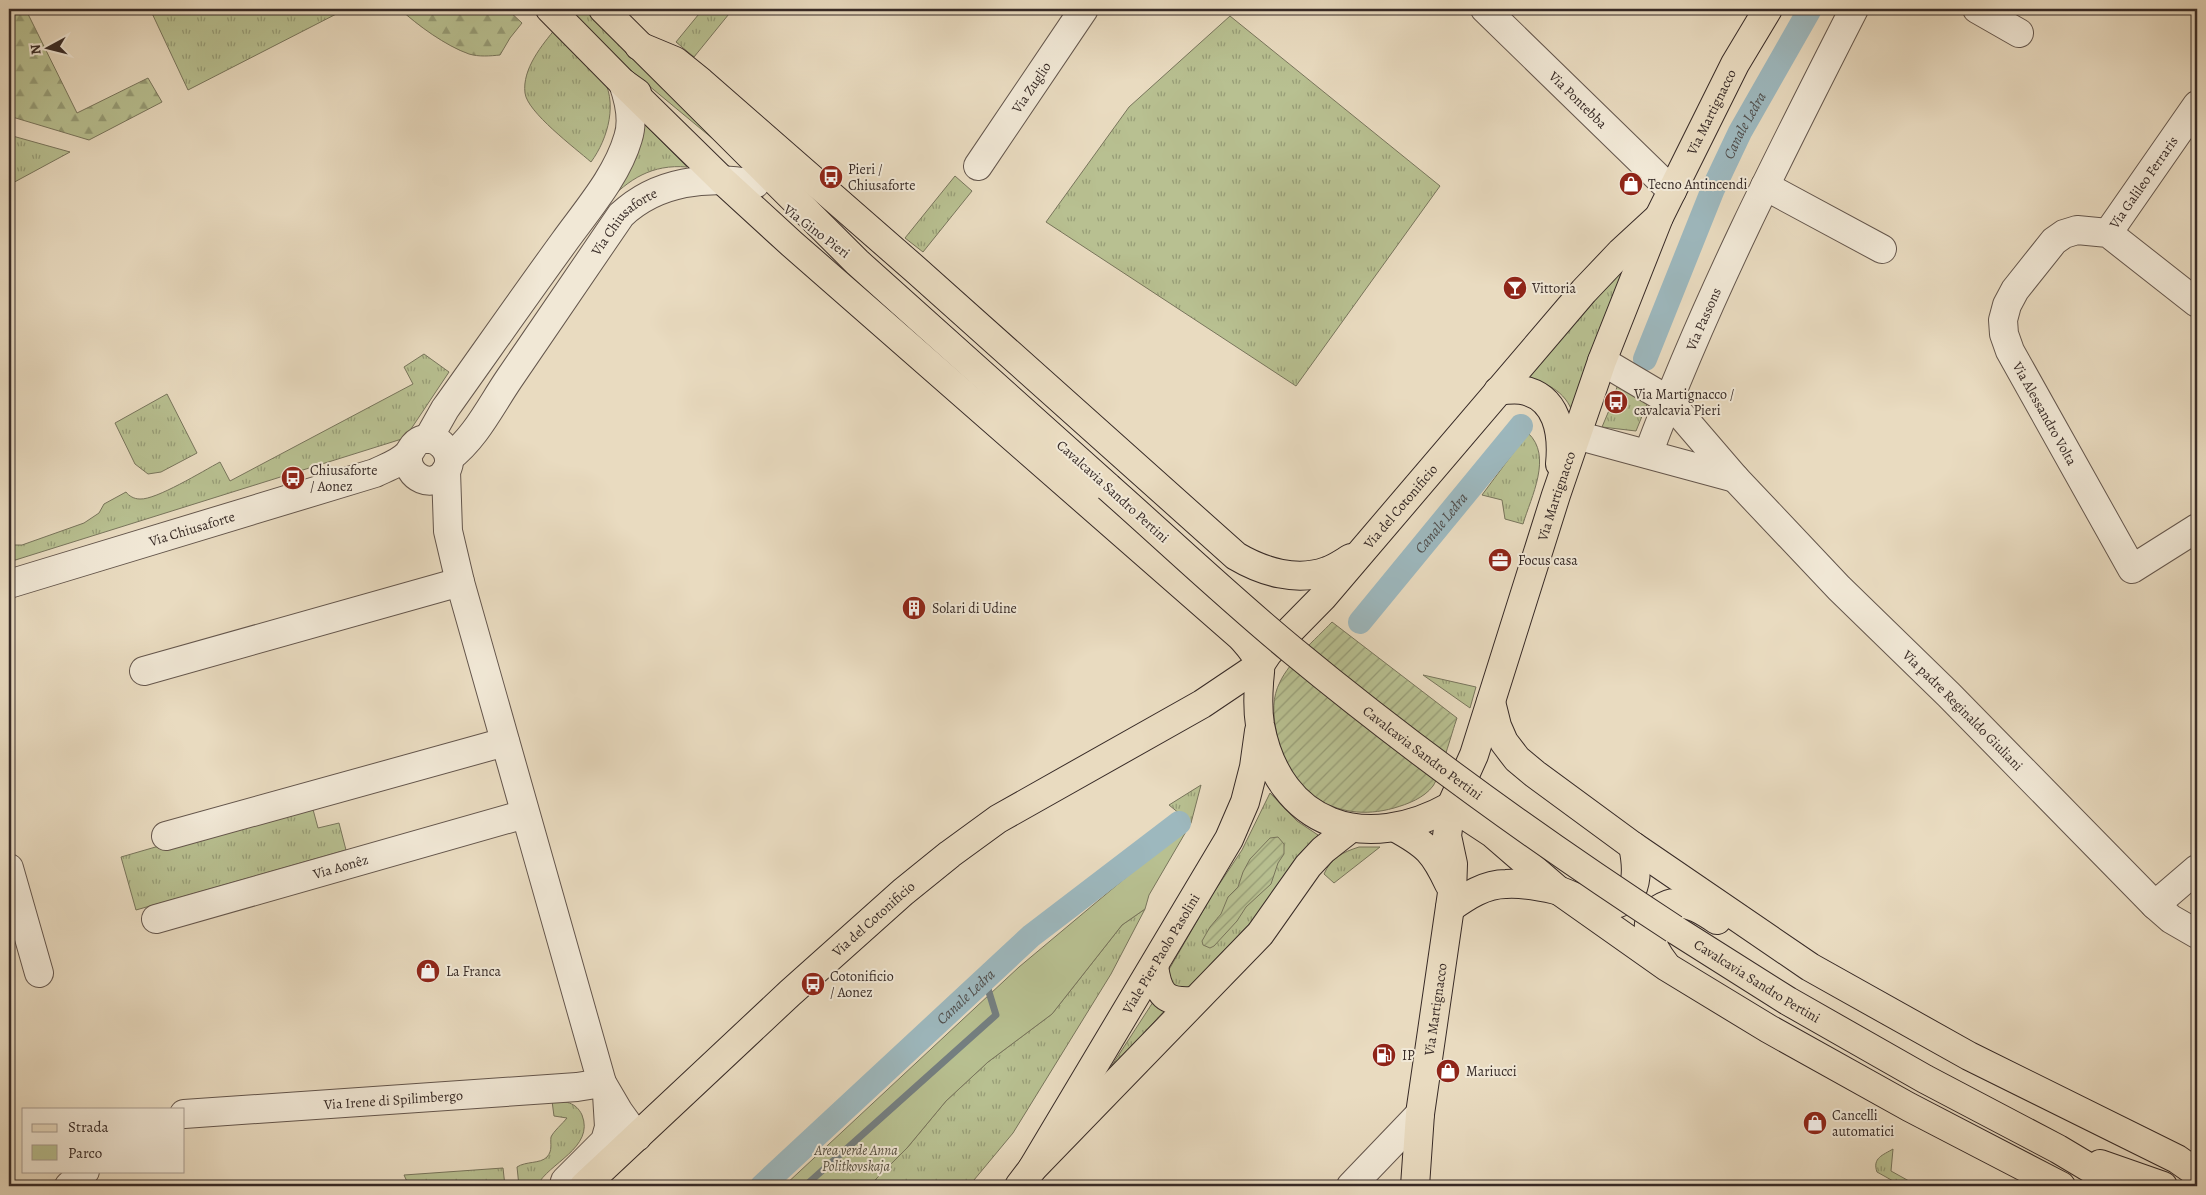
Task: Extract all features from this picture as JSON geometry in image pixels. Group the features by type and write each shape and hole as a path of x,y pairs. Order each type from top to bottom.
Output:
{"main road":[{"name":"Via Gino Pieri","path":"550,9 623,82 856,262"},
{"name":"Via Gino Pieri","path":"604,9 638,46 856,262"},
{"name":"Via Martignacco","path":"1415,1186 1420,1114 1451,900 1453,864 1447,836 1451,806 1474,755 1556,495 1602,361 1659,217 1735,64 1768,9"},
{"path":"638,46 675,61 701,82 916,270 1209,532 1242,559 1256,567 1283,574 1312,575 1328,571 1357,555"},
{"path":"623,82 722,180 1241,637 1254,653 1260,665 1260,724 1266,749 1276,772 1294,797 1309,810 1328,822 1351,828 1371,830 1396,828 1433,816 1451,806 1492,834 1558,890 1667,967 1769,1029 1909,1107 2061,1186"},
{"name":"Via Martignacco","path":"1584,291 1621,252 1659,217"},
{"name":"Cavalcavia Sandro Pertini","path":"856,262 1283,642 1350,698 1569,860 1788,1001 1925,1080 2058,1149"},
{"name":"Via del Cotonificio","path":"584,1186 790,992 903,892 950,854 998,819 1202,704 1260,665 1268,653 1323,597 1584,291"},
{"path":"1498,391 1520,390 1534,393 1544,400 1554,413 1561,438 1556,495"},
{"path":"1169,574 1209,532"},
{"name":"Via del Cotonificio","path":"1202,704 1220,701 1236,704 1246,710 1260,724"},
{"path":"1491,702 1497,726 1504,742 1517,759 1535,774 1633,846 1810,967"},
{"name":"Viale Pier Paolo Pasolini","path":"1026,1178 1229,839 1245,802 1250,785 1260,724"},
{"name":"Viale Pier Paolo Pasolini","path":"1026,1178 1260,934 1308,866 1323,850 1351,828"},
{"path":"1396,828 1418,840 1432,852 1451,900 1483,888 1504,884 1531,884 1558,890 1589,903 1601,905 1619,903 1631,894 1635,885 1636,867 1633,846"},
{"path":"1667,967 1652,946 1649,933 1650,920 1655,911 1673,903 1687,904 1703,911 1746,938 1810,967 1969,1056 2177,1159 2197,1173"},
{"path":"1154,966 1159,990 1167,998 1178,1002 1194,1001"},
{"path":"2058,1149 2120,1186"},
{"path":"2058,1149 2163,1186"}],"street":[{"name":"Via Zuglio","path":"978,166 1084,9"},
{"name":"Via Pontebba","path":"1485,9 1672,191"},
{"name":"Via Passons","path":"1648,454 1668,400 1765,186 1854,9"},
{"path":"1977,9 2019,32"},
{"path":"564,1186 565,1180 605,1141 609,1127 604,1088 460,582 429,463 445,409 599,193 622,154 629,136 631,124 623,82"},
{"name":"Via Galileo Ferraris","path":"2108,233 2197,105"},
{"name":"Via Chiusaforte","path":"9,584 375,473 403,474 429,463 469,441 621,215 630,207 652,193 667,187 703,180 755,184"},
{"path":"1765,186 1882,249"},
{"name":"Via Alessandro Volta","path":"2108,233 2077,230 2064,234 2054,241 2015,290 2007,305 2003,320 2004,334 2010,352 2132,570 2197,528"},
{"path":"2108,233 2197,303"},
{"path":"510,317 538,336"},
{"name":"Via padre Reginaldo Giuliani","path":"1602,361 1668,400 1735,478 1839,588 1949,695 2155,905 2171,919 2197,934"},
{"path":"1576,435 1735,478"},
{"path":"144,671 460,582"},
{"path":"166,836 505,742"},
{"name":"Via Aonêz","path":"156,919 525,814"},
{"path":"9,868 39,973"},
{"path":"2155,905 2197,869"},
{"name":"Via Irene di Spilimbergo","path":"185,1114 568,1088 604,1088"},
{"path":"604,1088 637,1137"},
{"path":"1351,1186 1420,1114"},
{"path":"69,1186 84,1172"}],"green space":[{"path":"9,9 29,9 28,14 77,113 148,78 162,102 89,140 9,116"},
{"path":"150,9 346,9 188,90"},
{"path":"400,9 507,9 522,23 500,55 477,56 460,50 442,40 423,28"},
{"path":"563,9 584,9 777,192 607,51"},
{"path":"703,9 733,9 694,57 676,42"},
{"path":"1230,16 1440,186 1296,386 1046,222 1129,107"},
{"path":"556,28 601,75 609,96 609,120 606,131 591,162 534,110 525,93 525,84 530,66 539,50"},
{"path":"641,121 687,167 663,168 642,175 623,187 606,203"},
{"path":"9,135 70,152 9,185"},
{"path":"955,176 972,191 923,252 905,238"},
{"path":"1638,251 1573,414 1565,399 1554,388 1531,379 1522,378"},
{"path":"424,354 449,372 405,438 9,562 9,545 22,545 84,523 99,513 104,504 126,492 130,496 140,499 157,495 220,462 230,481 413,384 404,367"},
{"path":"1619,381 1647,404 1636,431 1602,427 1610,408 1619,410 1624,397 1615,393"},
{"path":"167,394 197,453 161,472 148,474 135,464 115,423"},
{"path":"1528,433 1535,442 1539,453 1540,465 1535,489 1523,524 1505,519 1502,500 1482,495"},
{"path":"1332,622 1457,718 1436,781 1425,794 1410,802 1394,808 1372,812 1352,811 1333,807 1316,798 1302,786 1290,770 1281,751 1274,712 1277,688 1284,674 1296,659"},
{"path":"1423,675 1476,687 1470,708"},
{"path":"1201,785 1191,823 1169,805"},
{"path":"1270,793 1297,821 1318,835 1301,852 1258,915 1186,990 1172,986 1167,973 1212,895 1242,850"},
{"path":"311,802 318,828 339,823 346,850 136,910 121,857"},
{"name":"Area verde Anna Politkovskaja","path":"1191,823 1149,895 1145,909 1122,925 1052,1014 988,1062 946,1101 907,1148 869,1186 784,1186 1019,967"},
{"path":"1278,837 1284,844 1284,854 1278,863 1271,884 1246,907 1237,921 1214,946 1210,948 1203,945 1202,941 1210,927 1221,914 1228,897 1238,887 1250,859 1270,838"},
{"path":"1359,847 1380,847 1334,883 1324,874 1338,856"},
{"path":"1145,909 1111,974 1013,1133 969,1186 869,1186 907,1148 946,1101 988,1062 1052,1014 1122,925"},
{"path":"1155,999 1166,1009 1107,1073"},
{"path":"552,1101 570,1103 577,1107 582,1115 584,1127 582,1137 576,1146 550,1170 537,1186 519,1186 517,1167 541,1161 547,1157 551,1149 551,1137 567,1118 554,1116"},
{"path":"1893,1149 1891,1171 1918,1186 1902,1186 1877,1172 1876,1163 1879,1157"},
{"path":"503,1168 505,1186 409,1186 404,1175"}],"waterway":[{"name":"Canale Ledra","path":"1645,359 1713,189 1740,132 1810,9"},
{"name":"Canale Ledra","path":"1360,622 1521,426"},
{"name":"Canale Ledra","path":"762,1186 1031,936 1179,823"},
{"path":"805,1186 996,1015 985,979"}],"place":[{"name":"Pieri / Chiusaforte","path":"831,177"},
{"name":"Tecno Antincendi","path":"1631,184"},
{"name":"Vittoria","path":"1515,288"},
{"name":"Via Martignacco / cavalcavia Pieri","path":"1616,402"},
{"name":"Chiusaforte / Aonez","path":"293,478"},
{"name":"Focus casa","path":"1500,560"},
{"name":"Solari di Udine","path":"914,608"},
{"name":"La Franca","path":"428,971"},
{"name":"Cotonificio / Aonez","path":"813,984"},
{"name":"IP","path":"1384,1055"},
{"name":"Mariucci","path":"1448,1071"},
{"name":"Cancelli automatici","path":"1815,1123"}]}
